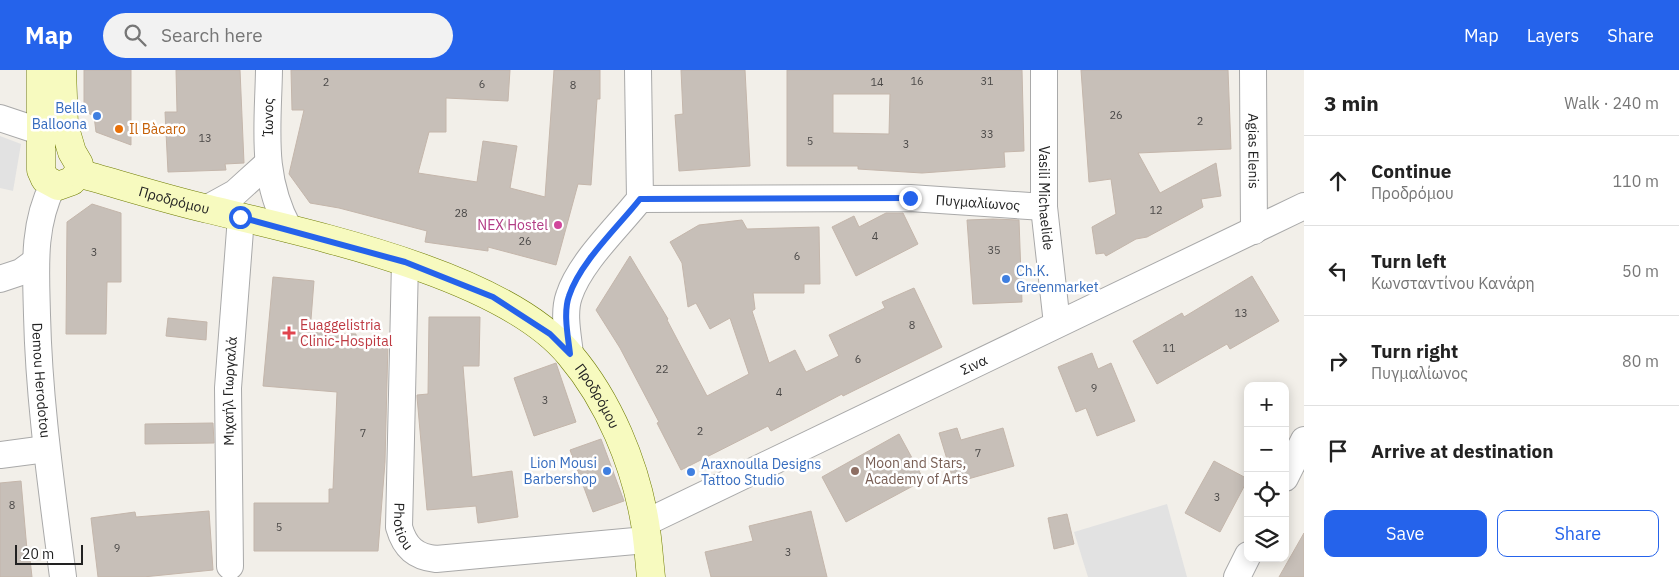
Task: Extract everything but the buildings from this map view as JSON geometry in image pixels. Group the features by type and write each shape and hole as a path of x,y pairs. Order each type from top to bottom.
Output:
{"street":[{"path":"41,70 40,131 42,175 53,185 68,184 75,162 64,125 62,70"},
{"name":"Ίωνος","path":"270,70 267,164 274,199 289,229"},
{"path":"570,354 567,318 569,296 588,263 640,199 638,70"},
{"name":"Vasili Michaelide","path":"1044,70 1044,207 1057,324"},
{"name":"Agias Elenis","path":"1252,70 1254,231"},
{"path":"0,118 40,131"},
{"name":"Προδρόμου","path":"42,160 48,152 57,147 75,162 206,209 289,229 405,262 493,297 550,334 570,354 591,382 607,411 634,480 646,532 651,577"},
{"path":"206,209 235,193 267,164"},
{"name":"Demou Herodotou","path":"53,185 46,200 39,227 36,261 38,353 46,449 63,577"},
{"name":"Πυγμαλίωνος","path":"640,199 910,198 1044,207"},
{"name":"Σινα","path":"646,532 1057,324 1304,206"},
{"name":"Μιχαήλ Γιωργαλά","path":"230,566 228,388 240,217"},
{"path":"0,279 21,272 36,261"},
{"name":"Photiou","path":"405,262 399,528 402,539 409,548 416,555 436,559 646,532"},
{"path":"1288,472 1304,440"},
{"path":"0,455 46,449"},
{"path":"1237,577 1244,562"}],"shaded area":[{"path":"0,136 21,144 13,191 0,188"},
{"path":"1167,504 1187,577 1088,577 1074,532"}],"place":[{"name":"Bella Balloona","path":"97,116"},
{"name":"Il Bàcaro","path":"119,129"},
{"name":"NEX Hostel","path":"558,225"},
{"name":"Ch.K. Greenmarket","path":"1006,279"},
{"name":"Euaggelistria Clinic-Hospital","path":"289,333"},
{"name":"Lion Mousi Barbershop","path":"607,471"},
{"name":"Moon and Stars, Academy of Arts","path":"855,471"},
{"name":"Araxnoulla Designs Tattoo Studio","path":"691,472"}],"route":[{"path":"240,217 405,262 493,297 550,334 570,354 567,318 569,296 588,263 640,199 910,198"}]}
